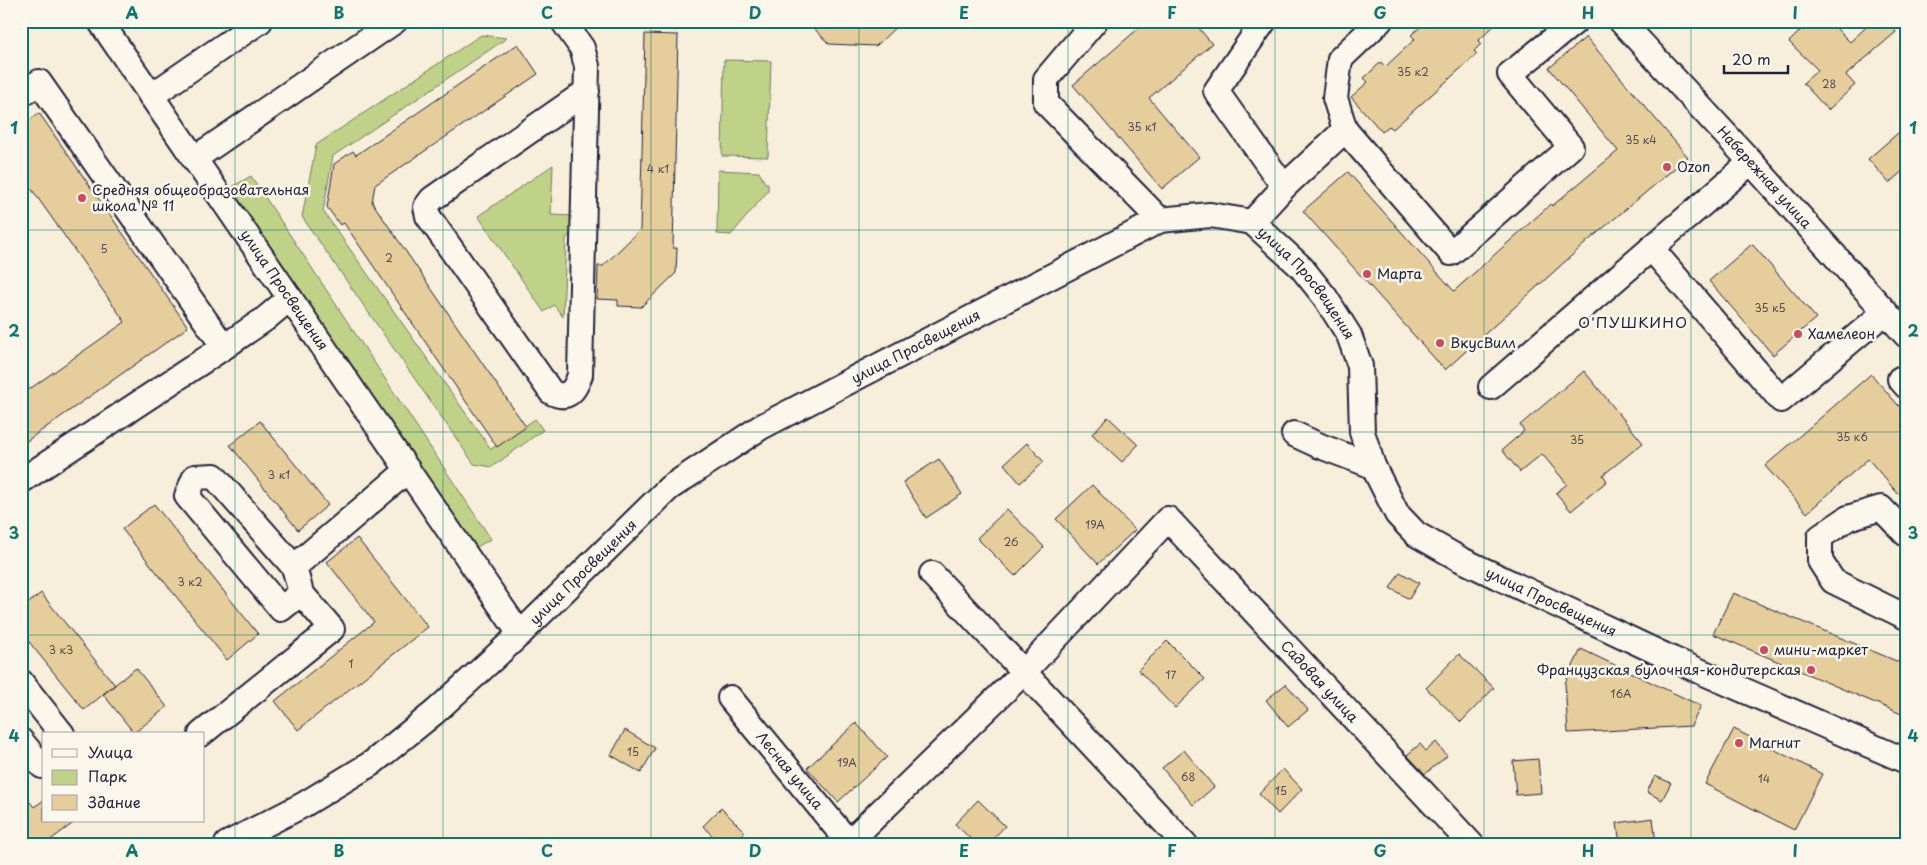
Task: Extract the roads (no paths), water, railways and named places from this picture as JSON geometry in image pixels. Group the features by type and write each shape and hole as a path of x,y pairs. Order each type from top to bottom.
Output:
{"street":[{"name":"улица Просвещения","path":"100,21 520,634"},
{"path":"151,96 260,21"},
{"path":"194,159 395,21"},
{"path":"1095,21 1046,79 1046,103 1160,220"},
{"path":"1264,21 1216,91 1284,187"},
{"path":"1380,21 1340,59 1335,98 1345,130 1451,252 1572,147 1510,74 1576,21"},
{"name":"Набережная улица","path":"1621,21 1906,335"},
{"path":"565,22 586,57 586,91 580,375 577,385 571,391 566,395 558,396 551,392 539,376 428,216 426,208 432,199 586,91"},
{"path":"21,95 39,82 224,347"},
{"path":"1252,222 1284,187 1345,130"},
{"path":"1491,387 1751,162"},
{"name":"улица Просвещения","path":"227,844 303,805 372,762 435,712 520,634 669,488 761,427 1160,220 1210,215 1252,222 1301,267 1325,297 1349,336 1360,366 1362,432 1373,466 1397,514 1416,534 1460,559 1672,659 1906,761"},
{"path":"1651,248 1781,400 1885,312"},
{"path":"21,481 224,347 265,319 290,298"},
{"path":"1294,434 1373,466"},
{"path":"294,567 408,470"},
{"path":"203,732 332,628 301,593 294,567 214,476 195,477 187,496 280,609 301,593"},
{"path":"1906,534 1881,508 1848,518 1820,537 1820,561 1833,581 1906,617"},
{"name":"Садовая улица","path":"1024,672 1168,519 1471,844"},
{"path":"932,574 1185,844"},
{"path":"849,843 1024,672"},
{"path":"21,682 60,732"},
{"name":"Лесная улица","path":"730,698 849,843"},
{"path":"21,741 42,766"}],"place":[{"name":"Ozon","path":"1667,167"},
{"name":"Средняя общеобразовательная школа № 11","path":"82,198"},
{"name":"Марта","path":"1367,274"},
{"name":"Хамелеон","path":"1798,334"},
{"name":"ВкусВилл","path":"1440,343"},
{"name":"мини-маркет","path":"1764,650"},
{"name":"Французская булочная-кондитерская","path":"1811,670"},
{"name":"Магнит","path":"1739,743"}],"district":[{"name":"О'ПУШКИНО","path":"1633,323"}]}
